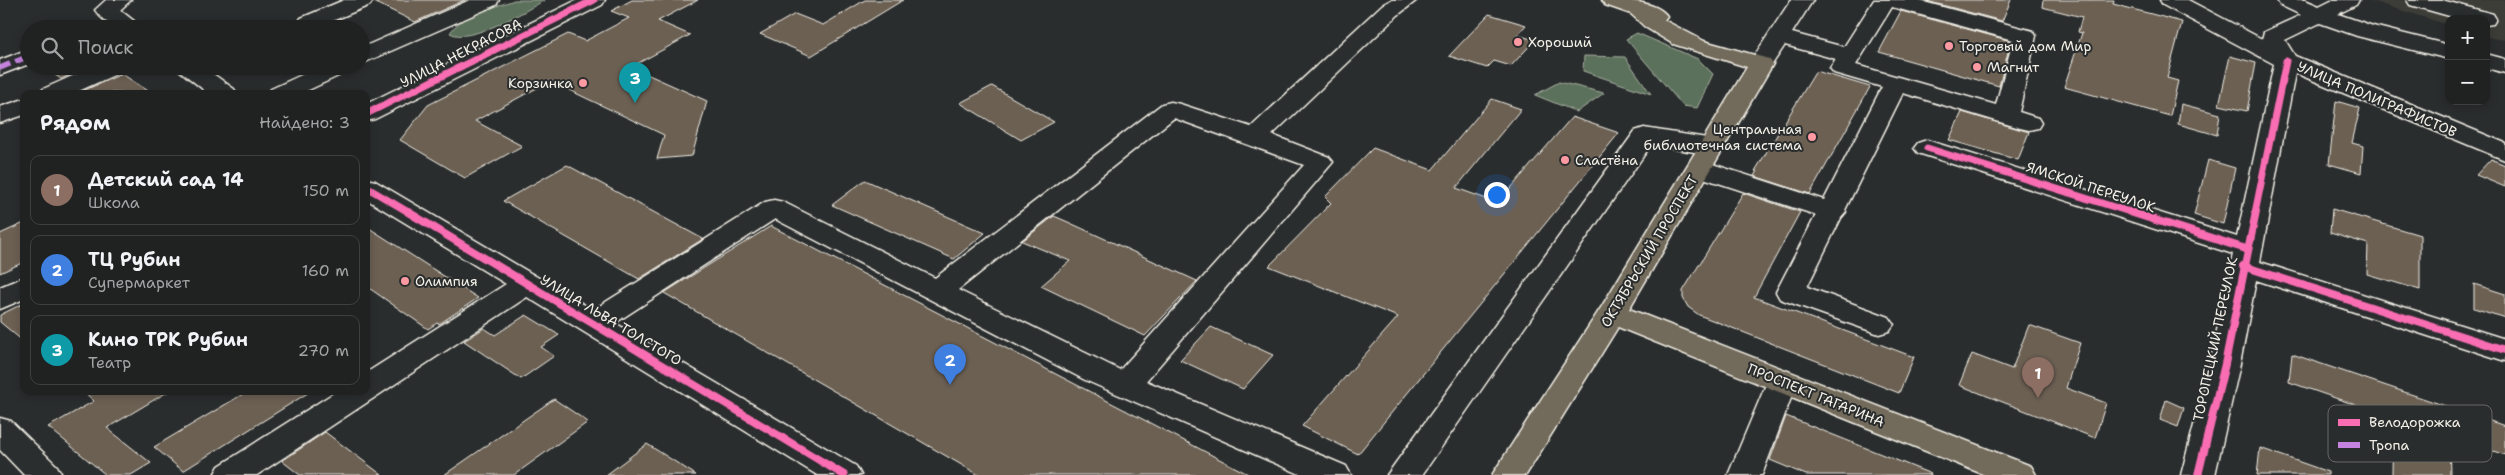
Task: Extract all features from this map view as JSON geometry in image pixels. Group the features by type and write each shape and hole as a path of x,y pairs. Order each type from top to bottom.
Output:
{"main road":[{"path":"1613,0 1640,11 1654,26 1682,41 1770,50"},
{"name":"ОКТЯБРЬСКИЙ ПРОСПЕКТ","path":"1508,475 1612,313 1770,50"},
{"name":"ПРОСПЕКТ ГАГАРИНА","path":"1612,313 2019,475"}],"street":[{"path":"316,20 362,0"},
{"path":"370,53 488,0"},
{"name":"УЛИЦА НЕКРАСОВА","path":"370,112 594,0"},
{"name":"ОКТЯБРЬСКИЙ ПРОСПЕКТ","path":"1770,50 1802,0"},
{"path":"1885,0 1842,68 2029,123"},
{"path":"1891,0 1927,5 2025,36 2006,116"},
{"name":"УЛИЦА ПОЛИГРАФИСТОВ","path":"2171,0 2286,61 2505,152"},
{"path":"2288,0 2319,15 2366,30 2445,51"},
{"path":"2286,61 2272,37 2348,0"},
{"path":"2418,0 2471,15"},
{"path":"2453,10 2483,0"},
{"path":"1255,137 1391,4"},
{"path":"113,5 126,20"},
{"path":"2490,20 2505,24"},
{"path":"1770,50 1849,56"},
{"path":"0,68 20,60"},
{"name":"ТОРОПЕЦКИЙ ПЕРЕУЛОК","path":"2198,475 2216,360 2245,258 2286,61"},
{"path":"2490,62 2505,66"},
{"path":"61,90 95,75"},
{"path":"199,75 219,90"},
{"path":"289,90 322,75"},
{"path":"1879,324 1790,292 1833,212 1896,84"},
{"path":"0,116 20,108"},
{"path":"938,291 1171,109 1255,137 1320,162 1125,384"},
{"path":"1404,475 1644,136 1706,157 1833,212"},
{"name":"ЯМСКОЙ ПЕРЕУЛОК","path":"1927,148 2505,350"},
{"name":"УЛИЦА ЛЬВА ТОЛСТОГО","path":"370,189 592,324 823,470"},
{"path":"592,324 774,208 1096,372 1334,475"},
{"path":"370,385 527,284"},
{"path":"0,299 20,289"},
{"path":"1745,475 1782,382"},
{"path":"231,475 355,395"},
{"path":"0,430 45,475"}],"shaded area":[{"path":"2368,0 2505,0 2505,40 2490,38 2490,15 2445,15 2445,24"}],"green space":[{"path":"514,0 545,0 498,25 484,30 459,35 450,33 455,26 470,16"},
{"path":"1637,33 1698,59 1713,74 1697,108 1683,106 1626,39"},
{"path":"1584,56 1625,57 1651,94 1583,71"},
{"path":"1559,82 1604,93 1577,112 1535,95"}],"building":[{"path":"375,0 465,0 415,22 374,2"},
{"path":"632,0 698,0 658,21 690,35 631,67 707,101 692,156 657,159 664,135 550,81 475,121 522,146 465,178 400,140 428,105 568,34 585,41 629,18 611,11"},
{"path":"865,0 903,0 811,56 760,34 795,14 823,25"},
{"path":"1923,0 2011,0 2002,21"},
{"path":"2043,0 2114,0 2113,4 2182,22 2167,78 2178,81 2170,116 2064,87 2082,33 2078,32 2082,17 2042,7"},
{"name":"Торговый дом Мир","path":"1901,11 2011,41 1999,86 1879,52"},
{"path":"1489,14 1526,25 1517,35 1535,40 1511,66 1494,61 1487,68 1449,56"},
{"path":"2230,56 2256,63 2247,111 2219,105"},
{"path":"1816,71 1870,87 1810,194 1754,176 1757,171 1755,171"},
{"path":"55,75 70,75 61,79"},
{"path":"124,75 147,90 85,90"},
{"path":"992,86 1054,122 1021,140 960,103"},
{"path":"1492,99 1521,109 1456,188 1498,203 1572,117 1619,133 1358,454 1302,426 1398,317 1269,266 1331,203 1325,197 1373,148 1432,170"},
{"path":"2336,101 2360,108 2352,143 2363,146 2361,173 2329,164"},
{"path":"2181,104 2220,114 2217,135 2178,124"},
{"path":"1962,112 2029,132 2018,160 1949,140"},
{"path":"2491,159 2505,165 2505,187 2476,175"},
{"path":"2208,160 2235,168 2223,224 2194,215"},
{"path":"567,165 703,239 639,279 503,201"},
{"path":"865,180 985,233 954,259 832,205"},
{"path":"1743,193 1800,212 1754,297 1914,357 1899,393 1699,315 1688,307 1683,298 1683,291"},
{"path":"2332,209 2420,235 2420,290 2367,274 2368,244 2330,233"},
{"path":"1054,216 1197,281 1145,336 1041,286 1070,261 1022,241"},
{"path":"20,225 20,264 0,273 0,234"},
{"path":"771,226 1250,475 979,475 664,293"},
{"path":"370,229 478,298 439,324 437,323 428,329 370,289"},
{"path":"2474,284 2505,294 2505,318 2474,308"},
{"path":"20,305 20,339 0,322 0,315"},
{"path":"526,315 559,335 541,347 554,356 521,379 464,341 484,328 495,335"},
{"path":"2029,325 2080,343 2066,388 2106,403 2095,438 1959,385 1972,354 2012,369"},
{"path":"1211,327 1273,355 1243,389 1180,360"},
{"path":"2292,354 2443,405 2355,405 2289,382"},
{"path":"87,395 162,395 107,428 151,463 131,475 106,475 48,427 94,401"},
{"path":"241,395 305,395 183,471 154,447"},
{"path":"554,399 588,422 514,475 444,475"},
{"path":"2166,400 2184,408 2178,427 2160,420"},
{"path":"1786,416 1931,475 1806,475 1770,460"},
{"path":"2492,422 2505,426 2505,455 2492,451"},
{"path":"325,432 382,475 300,475 282,461"},
{"path":"647,444 696,475 606,475"},
{"path":"2260,448 2328,472 2328,475 2257,475"},
{"path":"2392,462 2450,462 2450,475 2392,475"}],"marked path":[{"path":"0,68 20,60"}],"cycle path":[{"path":"370,112 594,0"},
{"path":"2198,475 2225,364 2286,61"},
{"path":"1927,148 2246,249"},
{"path":"370,189 844,475"},
{"path":"2243,266 2505,350"}],"place":[{"name":"Хороший","path":"1518,42"},
{"name":"Торговый дом Мир","path":"1949,46"},
{"name":"Магнит","path":"1977,67"},
{"name":"Корзинка","path":"583,83"},
{"name":"Кино ТРК Рубин","path":"635,103"},
{"name":"Центральная библиотечная система","path":"1812,137"},
{"name":"Сластёна","path":"1565,160"},
{"name":"Олимпия","path":"405,281"},
{"name":"ТЦ Рубин","path":"950,385"},
{"name":"Детский сад 14","path":"2038,398"}]}
